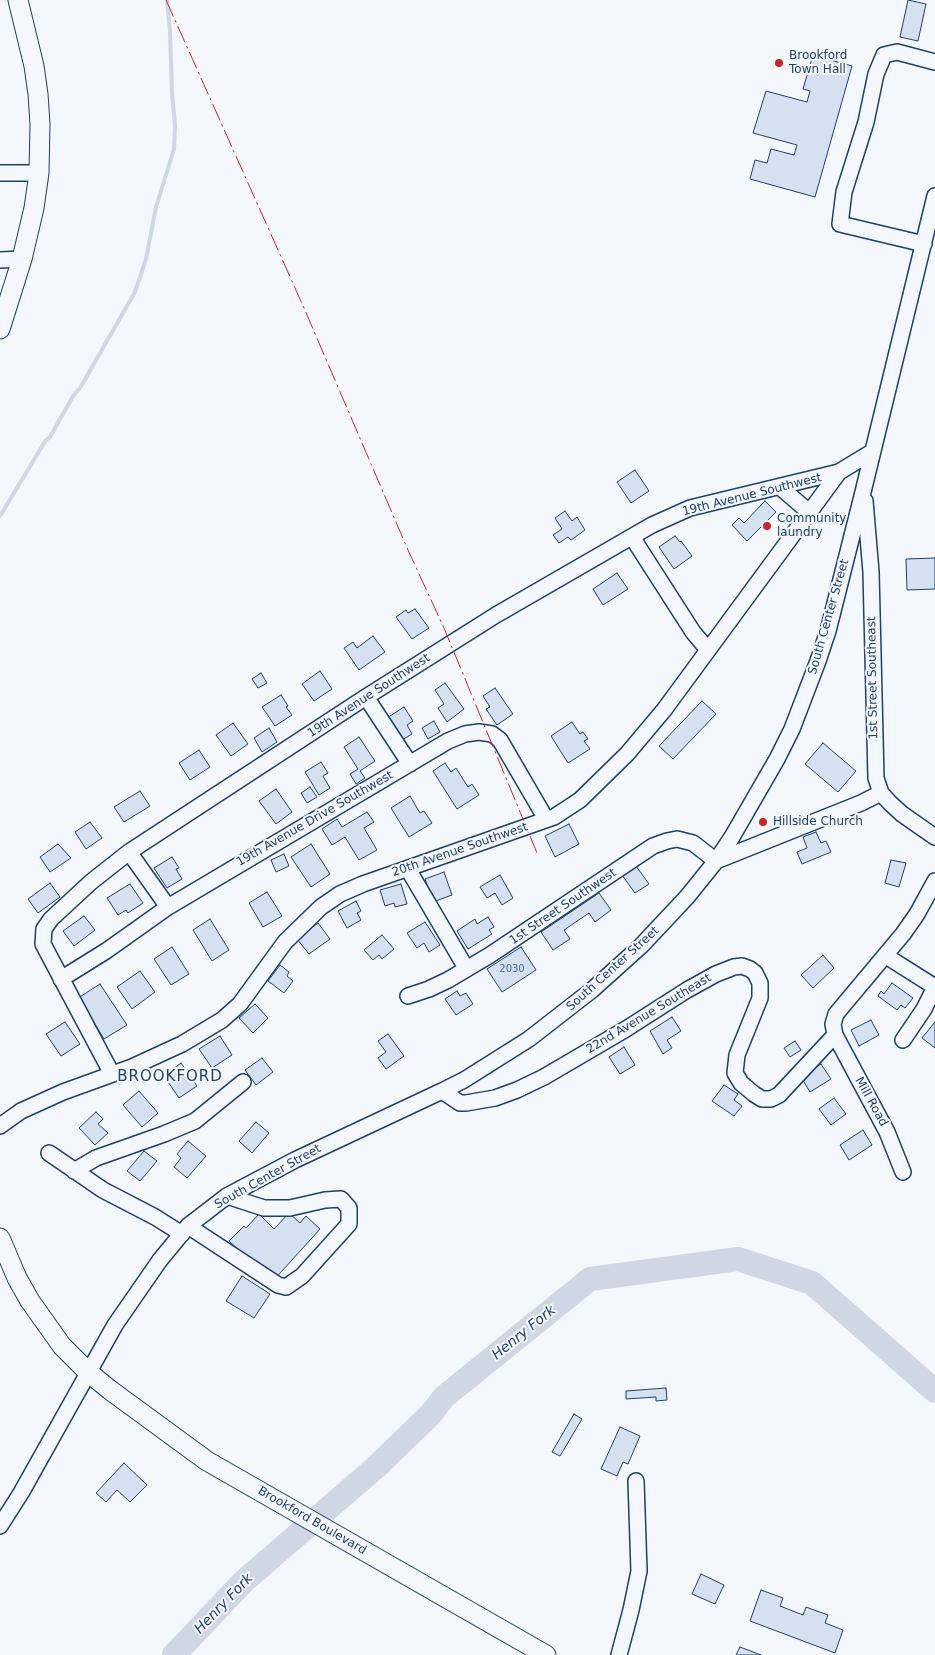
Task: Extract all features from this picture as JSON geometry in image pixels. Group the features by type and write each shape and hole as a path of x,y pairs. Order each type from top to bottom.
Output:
{"main road":[{"path":"0,329 22,259 34,208 39,173 40,124 38,94 34,66 18,0"},
{"name":"Brookford Boulevard","path":"0,1238 17,1278 35,1308 62,1346 88,1372 149,1420 207,1460 546,1655"}],"street":[{"path":"924,244 840,224 844,192 866,122 876,74 884,55 897,52 935,62"},
{"path":"0,173 39,173"},
{"name":"South Center Street","path":"0,1526 21,1493 88,1372 126,1310 160,1260 185,1230 228,1196 295,1160 464,1080 529,1039 592,990 664,923 716,861 768,777 792,729 805,698 828,631 935,196"},
{"path":"0,260 22,259"},
{"name":"19th Avenue Southwest","path":"112,1074 43,944 44,929 51,919 79,893 129,852 366,697 496,615 652,525 690,508 839,472 872,452"},
{"name":"20th Avenue Southwest","path":"0,1126 21,1111 62,1092 112,1074 182,1044 222,1020 240,1004 285,942 321,907 340,894 363,884 554,817 580,800 627,754 664,710 839,472"},
{"path":"780,487 809,512"},
{"name":"1st Street Southeast","path":"863,492 871,572 876,778 881,793"},
{"path":"632,537 693,632 708,650"},
{"path":"366,697 410,764"},
{"name":"19th Avenue Drive Southwest","path":"60,979 106,951 168,907 448,741 465,734 479,732 492,734 500,740 546,819"},
{"path":"716,861 861,803 881,793 902,814 935,837"},
{"name":"1st Street Southwest","path":"408,996 448,980 518,938 654,846 667,840 677,839 693,843 716,861"},
{"path":"129,852 168,907"},
{"path":"408,869 466,968"},
{"path":"835,1035 833,1024 836,1014 886,956 918,914 935,880"},
{"path":"886,956 935,987 924,1009 903,1040"},
{"name":"22nd Avenue Southeast","path":"442,1091 460,1103 466,1103 495,1098 517,1090 544,1077 626,1029 687,990 716,974 734,967 742,966 750,969 760,983 760,998 737,1055 735,1073 741,1083 754,1094 762,1099 771,1099 779,1095 835,1035"},
{"name":"Mill Road","path":"835,1035 887,1132 903,1172"},
{"path":"74,1171 96,1158 195,1121 243,1082"},
{"path":"49,1153 103,1190 156,1218 185,1230 278,1285 286,1287 302,1276 349,1224 349,1208 341,1199 325,1200 290,1208 264,1208 228,1196"},
{"path":"619,1655 639,1571 636,1481"}],"building":[{"path":"908,0 926,4 918,41 900,37"},
{"path":"813,55 852,66 815,197 750,179 755,160 767,163 771,149 794,155 797,145 753,133 766,91 807,102 810,91 803,89"},
{"path":"635,470 649,491 631,503 617,482"},
{"path":"765,501 776,512 747,541 732,525 739,518 744,523"},
{"path":"565,511 572,521 577,517 585,530 571,540 568,537 559,543 553,535 562,529 555,518"},
{"path":"675,536 692,556 674,569 659,547"},
{"path":"935,558 935,589 907,590 906,559"},
{"path":"617,573 628,589 603,605 593,589"},
{"path":"415,609 429,628 412,639 396,617 406,610 408,613"},
{"path":"373,636 385,652 359,670 344,648 353,642 357,648"},
{"path":"320,671 332,689 314,701 302,684"},
{"path":"261,673 267,683 258,688 252,679"},
{"path":"445,683 464,709 447,722 438,708 444,704 435,690"},
{"path":"495,688 513,714 497,725 486,709 490,707 483,696"},
{"path":"281,695 292,715 275,726 262,707"},
{"path":"702,701 716,714 673,759 659,746"},
{"path":"404,707 413,721 407,725 412,734 402,740 387,718"},
{"path":"434,721 440,732 428,739 422,728"},
{"path":"572,722 580,734 583,732 588,739 584,741 590,749 568,763 551,736"},
{"path":"233,723 248,744 231,756 216,735"},
{"path":"269,728 277,742 262,752 254,738"},
{"path":"359,737 375,761 360,771 365,778 356,784 350,774 358,769 344,747"},
{"path":"823,743 856,771 838,792 805,764"},
{"path":"199,750 210,767 190,780 179,763"},
{"path":"321,762 328,773 323,776 330,788 319,795 305,772"},
{"path":"445,763 451,772 456,768 468,787 472,784 479,795 457,809 433,771"},
{"path":"310,787 317,797 307,803 301,793"},
{"path":"276,789 292,812 276,824 259,801"},
{"path":"140,791 150,806 124,822 114,807"},
{"path":"410,796 420,813 424,811 432,823 409,837 391,808"},
{"path":"367,812 374,822 364,828 377,850 359,860 345,837 332,845 322,829 337,819 342,827"},
{"path":"90,822 102,838 86,849 75,832"},
{"path":"569,824 579,844 555,857 545,836"},
{"path":"816,832 821,843 826,841 831,852 802,864 797,852 807,848 803,837"},
{"path":"58,844 71,858 50,872 40,857"},
{"path":"311,844 330,874 311,887 291,857"},
{"path":"284,854 289,866 276,872 271,860"},
{"path":"172,857 179,868 176,869 182,879 167,888 154,868"},
{"path":"891,860 906,863 899,887 885,883"},
{"path":"636,866 649,884 635,893 622,875"},
{"path":"444,872 452,895 433,902 425,879"},
{"path":"500,875 513,898 502,905 495,893 487,898 480,887"},
{"path":"50,883 60,897 38,913 28,899"},
{"path":"130,884 143,903 128,913 126,910 118,915 107,898"},
{"path":"401,884 407,904 395,907 394,903 385,906 380,890"},
{"path":"267,892 282,916 263,927 249,903"},
{"path":"599,893 611,910 595,922 589,913 564,930 570,939 553,950 541,932"},
{"path":"356,901 361,911 357,913 361,920 347,928 338,911"},
{"path":"84,916 95,930 74,946 63,931"},
{"path":"488,917 494,927 489,930 492,934 468,949 457,931 475,919 477,924"},
{"path":"210,919 229,950 212,961 193,930"},
{"path":"425,922 440,945 429,952 424,943 417,948 407,933"},
{"path":"318,923 330,939 309,954 297,939"},
{"path":"382,935 394,949 382,959 379,955 373,960 364,950"},
{"path":"172,947 189,974 171,985 154,959"},
{"path":"521,947 536,970 502,992 487,969"},
{"path":"823,955 834,968 813,988 801,975"},
{"path":"280,965 289,972 287,976 293,981 284,993 268,981"},
{"path":"140,971 155,992 132,1009 117,987"},
{"path":"892,983 913,998 905,1008 901,1005 897,1010 878,996 881,991 884,994"},
{"path":"100,984 127,1025 104,1039 88,1013 75,1000"},
{"path":"457,991 460,996 466,993 473,1004 456,1015 445,999"},
{"path":"255,1004 268,1018 253,1033 239,1018"},
{"path":"672,1017 681,1031 667,1040 672,1048 663,1054 650,1031"},
{"path":"871,1020 879,1035 859,1046 851,1030"},
{"path":"65,1022 80,1044 61,1056 46,1034"},
{"path":"935,1022 935,1048 922,1038"},
{"path":"388,1034 404,1056 386,1069 378,1058 386,1052 378,1041"},
{"path":"220,1036 232,1055 212,1068 199,1049"},
{"path":"795,1041 801,1050 790,1057 784,1048"},
{"path":"624,1047 635,1065 620,1074 609,1057"},
{"path":"262,1058 273,1072 256,1085 245,1070"},
{"path":"181,1063 197,1086 179,1098 164,1076"},
{"path":"821,1064 831,1079 810,1092 801,1077"},
{"path":"724,1085 738,1094 734,1100 742,1106 734,1116 712,1101"},
{"path":"139,1091 158,1113 142,1127 123,1105"},
{"path":"834,1098 846,1114 831,1125 819,1109"},
{"path":"96,1112 103,1119 98,1124 108,1133 95,1145 79,1128"},
{"path":"256,1122 269,1133 252,1153 239,1141"},
{"path":"863,1130 872,1145 849,1160 840,1145"},
{"path":"188,1141 206,1156 187,1178 174,1167 181,1158 177,1154"},
{"path":"144,1151 157,1161 140,1181 127,1171"},
{"path":"289,1213 300,1223 306,1216 320,1229 273,1281 229,1241 244,1226 246,1228 259,1214 274,1229"},
{"path":"242,1276 270,1294 254,1318 226,1301"},
{"path":"666,1388 667,1400 656,1401 656,1397 626,1399 626,1391"},
{"path":"574,1414 582,1419 560,1456 552,1452"},
{"path":"620,1427 640,1436 628,1464 623,1462 617,1476 601,1469"},
{"path":"124,1463 147,1485 130,1502 117,1490 106,1502 96,1493"},
{"path":"701,1574 724,1585 715,1604 692,1594"},
{"path":"761,1590 783,1598 780,1606 803,1615 806,1607 828,1615 825,1623 843,1630 835,1653 750,1621"},
{"path":"740,1647 761,1655 736,1655"}],"waterway":[{"path":"0,516 46,440 50,437 73,396 80,388 135,292 146,259 156,207 174,149 175,125 167,0"},
{"name":"Henry Fork","path":"174,1655 244,1581 375,1468 431,1414 444,1397 590,1279 738,1259 812,1283 935,1391"}],"power":[{"path":"166,0 304,308 408,550 444,628 537,853"}],"place":[{"name":"Brookford Town Hall","path":"779,63"},
{"name":"Community laundry","path":"767,526"},
{"name":"Hillside Church","path":"763,822"}],"district":[{"name":"BROOKFORD","path":"170,1077"}]}
